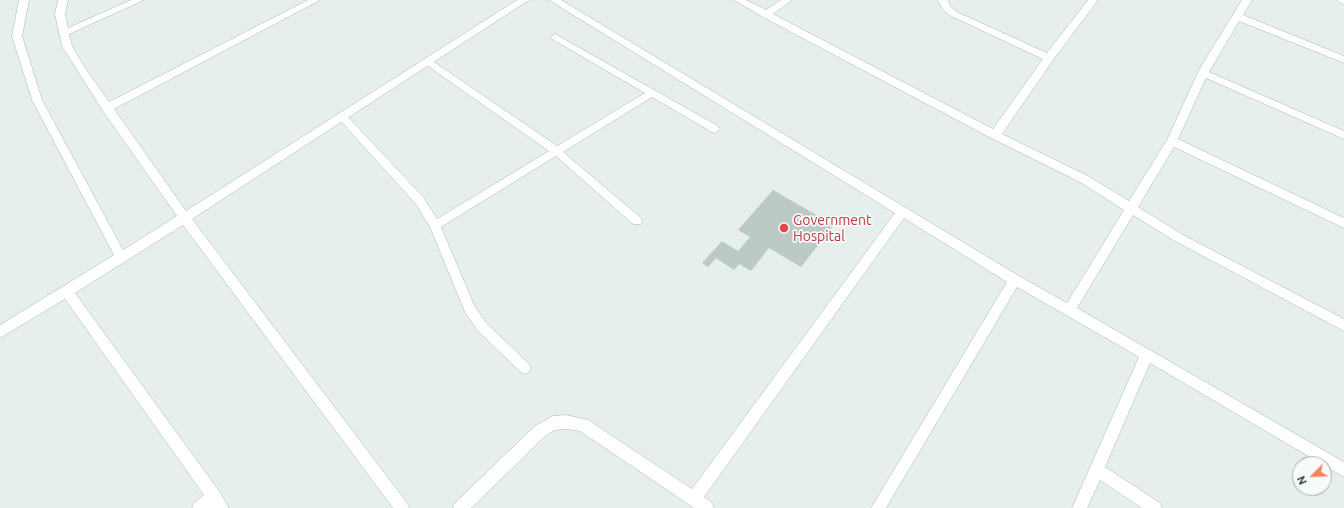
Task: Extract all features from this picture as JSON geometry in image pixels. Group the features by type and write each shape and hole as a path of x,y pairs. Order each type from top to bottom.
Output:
{"street":[{"path":"24,0 17,36 37,100 121,257"},
{"path":"63,0 60,14 66,46 107,108 185,218 402,508"},
{"path":"64,33 139,0"},
{"path":"107,108 315,0"},
{"path":"0,332 67,292 140,245 167,230 524,0"},
{"path":"554,0 903,210 1015,280 1147,354 1344,470"},
{"path":"739,0 766,16 995,135 1084,179 1179,238 1344,325"},
{"path":"766,16 787,0"},
{"path":"943,0 946,8 954,14 1049,58"},
{"path":"995,135 1049,58 1093,0"},
{"path":"1069,310 1172,141 1203,73 1247,0"},
{"path":"1238,16 1344,60"},
{"path":"1203,73 1344,135"},
{"path":"1172,141 1344,223"},
{"path":"694,498 903,210"},
{"path":"878,508 1015,280"},
{"path":"67,292 218,502 199,508"},
{"path":"1079,508 1147,354"},
{"path":"460,508 540,431 553,423 566,422 583,425 708,508"},
{"path":"1097,470 1155,508"}],"lane":[{"path":"555,37 715,129"},
{"path":"428,62 556,151 638,220"},
{"path":"435,224 652,93"},
{"path":"342,117 420,201 435,224 469,308 482,327 525,368"}],"building":[{"path":"773,190 834,225 801,267 769,248 751,271 739,264 734,270 716,258 708,267 702,263 722,241 738,251 750,237 738,230"}],"place":[{"name":"Government Hospital","path":"784,228"}]}
